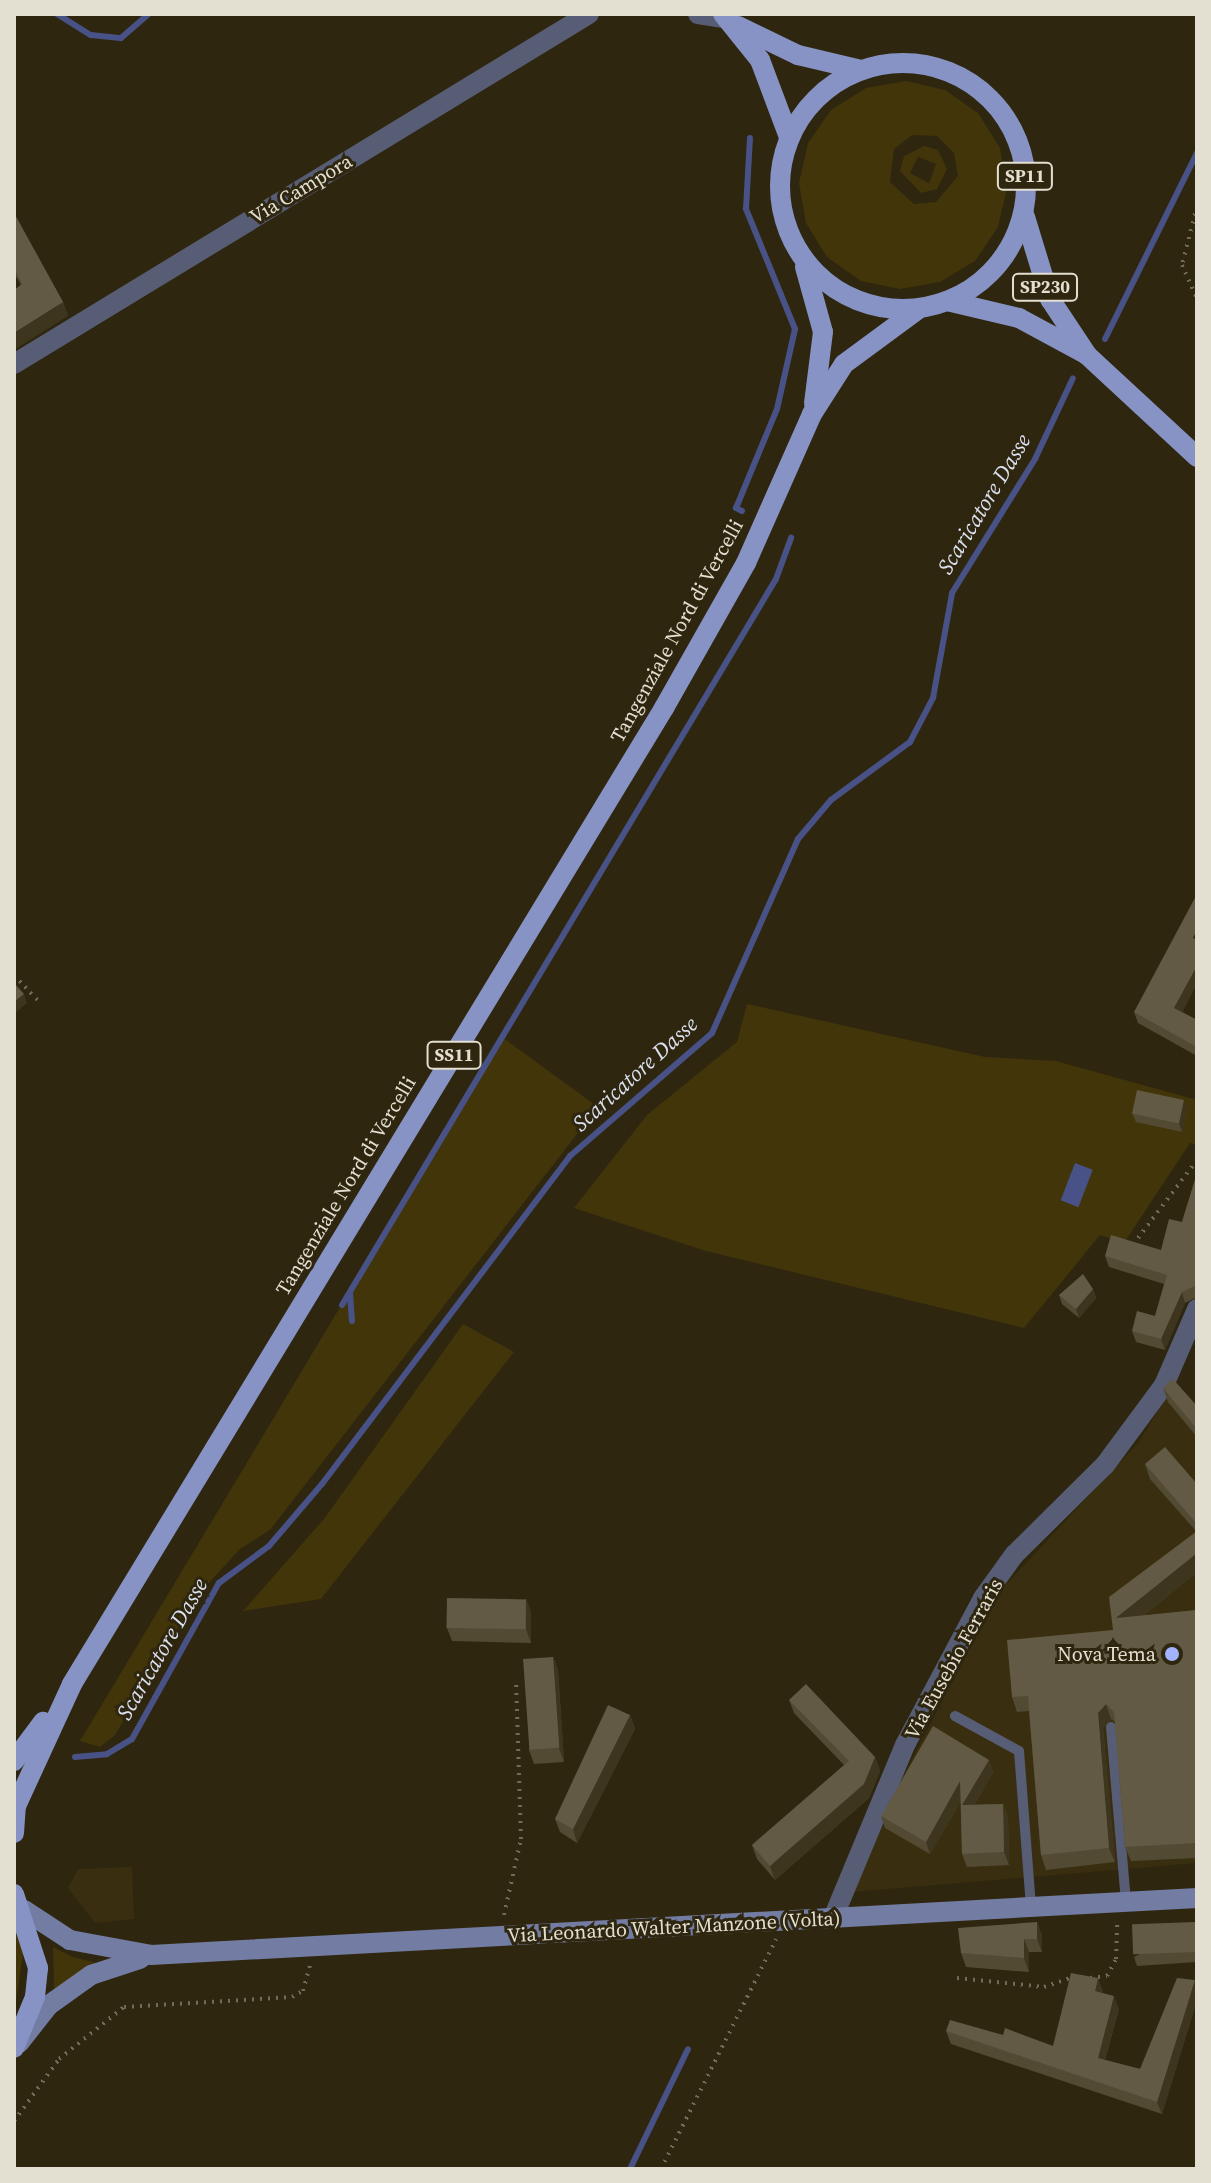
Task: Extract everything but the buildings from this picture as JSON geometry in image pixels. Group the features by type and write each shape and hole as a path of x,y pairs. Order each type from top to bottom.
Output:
{"main road":[{"name":"SP11","path":"729,19 798,55 861,70 931,65 991,100 1017,139 1024,209 989,274 947,301 920,308 851,299 798,252 781,208 789,137 773,86 729,19"},
{"name":"SP11","path":"789,137 818,96 861,70"},
{"name":"SP230","path":"1024,209 1030,249 1050,299 1087,355 1197,457"},
{"name":"Tangenziale Nord di Vercelli","path":"798,252 823,332 812,414"},
{"name":"SP230","path":"947,301 1019,318 1087,355"},
{"name":"Tangenziale Nord di Vercelli","path":"14,1761 72,1684 664,708 746,563 812,414 870,339 920,308"},
{"name":"Tangenziale Nord di Vercelli","path":"14,1833 16,1806 72,1684"},
{"name":"Via Leonardo Walter Manzone (Volta)","path":"19,1902 70,1940 151,1955 1197,1898"},
{"path":"14,2049 35,1997 38,1968 19,1902"},
{"name":"Via Leonardo Walter Manzone (Volta)","path":"14,2049 49,2005 91,1975 151,1955"}],"street":[{"name":"Via Campora","path":"14,364 589,14"},
{"path":"698,14 729,19"},
{"name":"Via Eusebio Ferraris","path":"833,1918 905,1745 983,1598 1014,1555 1105,1465 1164,1385 1197,1309"}],"lane":[{"path":"955,1716 1019,1751 1031,1907"},
{"path":"1111,1727 1122,1902"}],"path":[{"path":"1197,206 1182,265 1197,299"},
{"path":"14,975 37,1000"},
{"path":"1138,1238 1197,1160"},
{"path":"499,1936 521,1839 516,1680"},
{"path":"957,1978 1044,1987 1067,1976 1107,1976 1116,1959 1122,1902"},
{"path":"661,2169 786,1921"},
{"path":"14,2121 59,2059 124,2007 292,1997 311,1969 309,1947"}],"shaded area":[{"path":"906,81 945,90 978,113 1000,148 1007,188 998,227 975,261 940,282 900,289 861,281 827,257 806,223 799,183 808,143 831,110 866,88","holes":["912,135 937,136 954,153 958,176 936,202 914,204 890,182 894,149"]},
{"path":"924,146 938,150 947,169 937,189 921,193 900,171 904,156","holes":["918,157 936,164 929,183 910,173"]},
{"path":"747,1004 985,1057 1056,1061 1197,1100 1197,1145 1190,1143 1124,1243 1100,1235 1024,1328 706,1251 574,1208 647,1115 737,1042"},
{"path":"502,1037 598,1107 270,1530 240,1549 195,1598 115,1735 100,1747 80,1741"},
{"path":"463,1324 514,1352 321,1599 243,1611 324,1519"},
{"path":"1175,1382 1197,1406 1197,1863 851,1892 868,1843 1000,1591 1139,1442"},
{"path":"132,1867 134,1919 95,1923 68,1888 78,1869"},
{"path":"14,1926 23,1954 14,2015"},
{"path":"53,1947 73,1957 97,1963 54,1989"}],"water":[{"path":"1075,1163 1093,1170 1078,1207 1061,1200"}],"waterway":[{"path":"57,14 91,35 121,38 149,14"},
{"path":"742,511 736,508 777,409 795,329 746,209 750,138"},
{"name":"Scaricatore Dasse","path":"1105,339 1197,153"},
{"name":"Scaricatore Dasse","path":"75,1757 107,1754 132,1739 219,1583 269,1546 322,1484 570,1156 712,1033 798,839 831,800 910,742 933,698 952,593 1035,459 1073,378"},
{"path":"342,1305 776,579 791,538"},
{"path":"350,1293 352,1321"},
{"path":"630,2169 688,2049"}],"place":[{"name":"Nova Tema","path":"1172,1654"}]}
